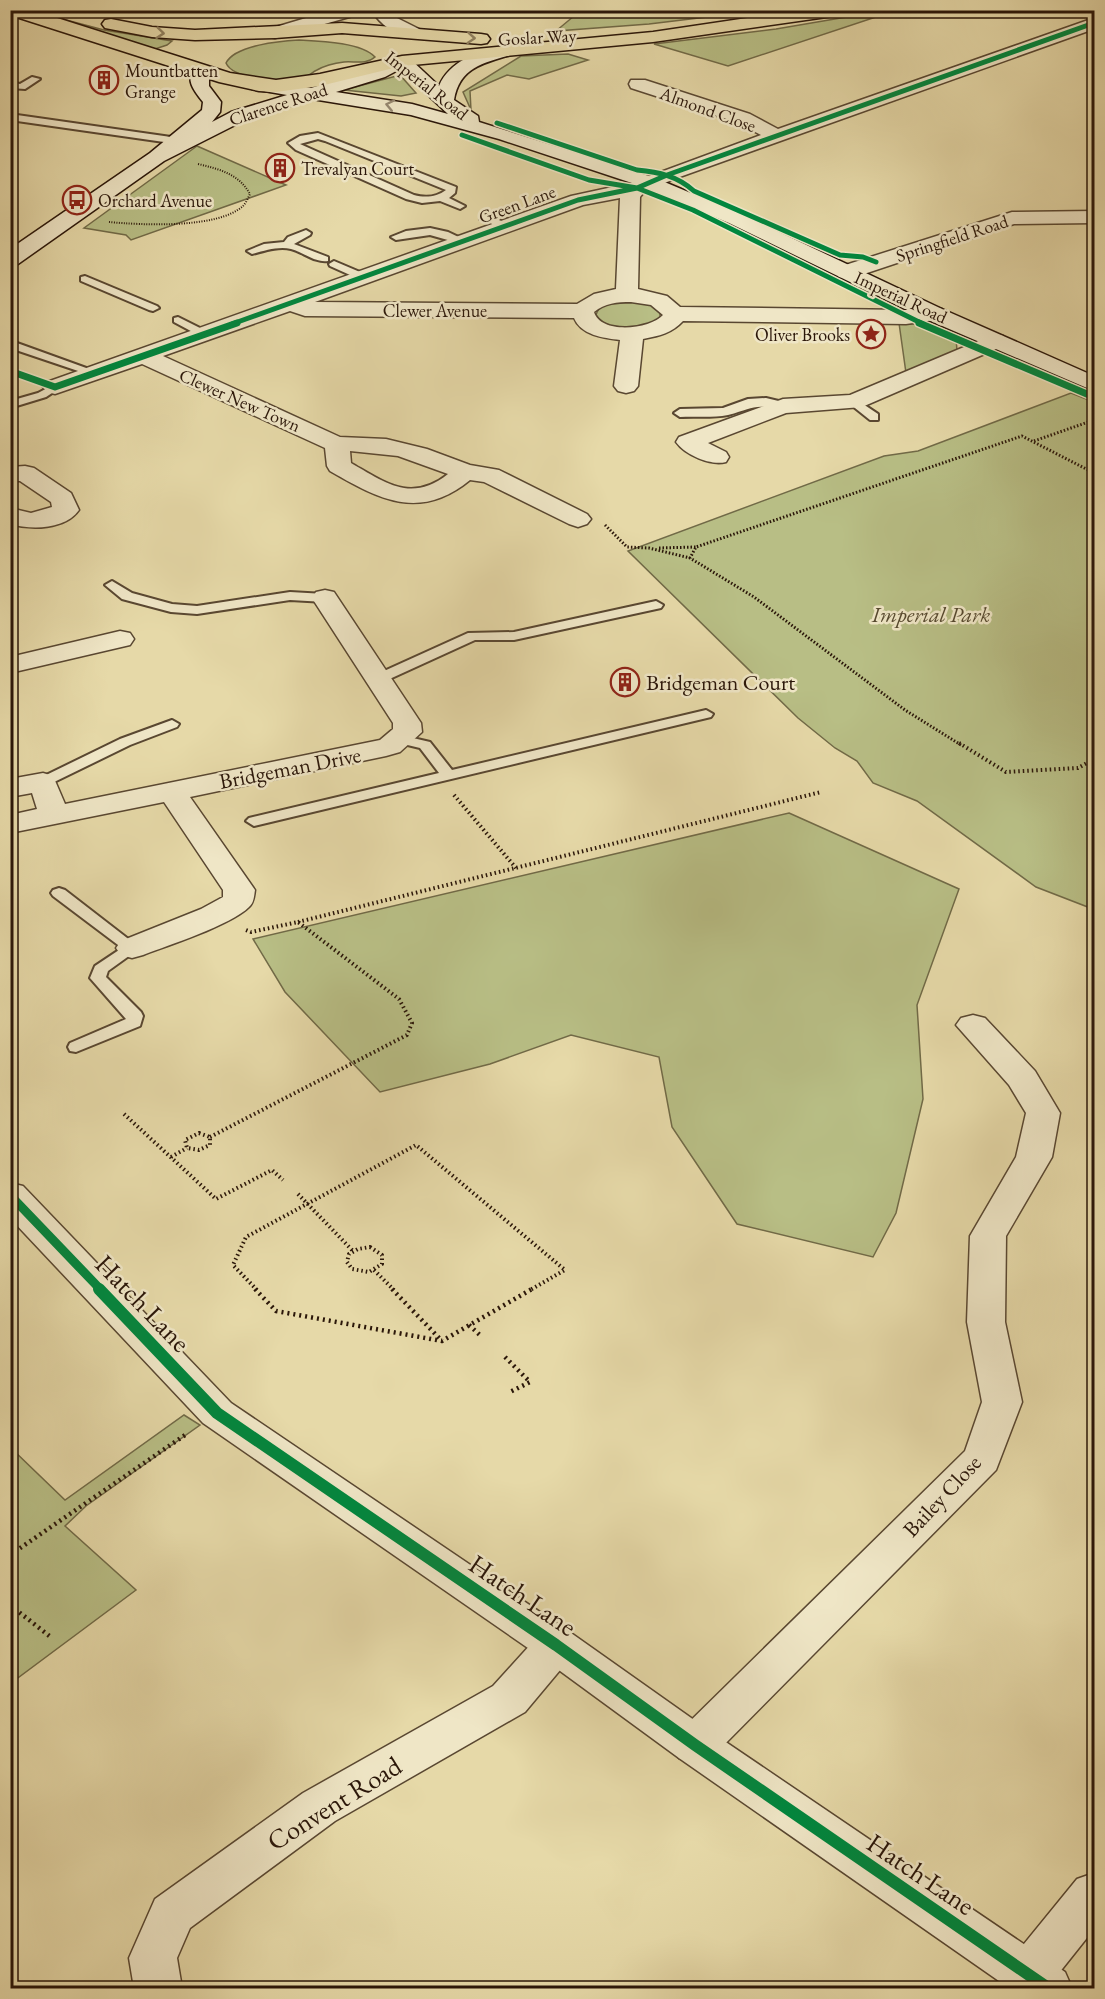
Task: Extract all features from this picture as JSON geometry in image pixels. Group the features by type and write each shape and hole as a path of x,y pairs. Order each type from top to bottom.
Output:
{"main road":[{"path":"13,10 129,49 259,85 297,84 405,63 419,47 419,39 413,33"},
{"path":"62,10 99,20 174,34 275,33"},
{"name":"Goslar Way","path":"275,33 342,28 478,39 539,39 668,28 799,10"},
{"name":"Goslar Way","path":"451,57 695,32 841,10"},
{"path":"10,20 129,49"},
{"path":"200,70 208,58 218,53 275,33"},
{"name":"Imperial Road","path":"275,33 354,41 383,50 405,63"}],"street":[{"path":"275,33 354,10"},
{"path":"380,10 384,18 413,33"},
{"name":"Green Lane","path":"55,387 206,335 578,200 643,185 1095,23"},
{"path":"444,102 446,85 455,73 477,60 504,51"},
{"name":"Clarence Road","path":"157,158 223,122 276,103 379,73 405,63 451,57"},
{"name":"Imperial Road","path":"405,63 444,102 464,116 506,135 736,219 934,314 1095,384"},
{"name":"Clarence Road","path":"10,259 157,158 204,121 211,112 212,102 200,86 200,70"},
{"name":"Almond Close","path":"638,84 743,118 777,136"},
{"name":"Imperial Road","path":"259,85 386,104 506,135"},
{"path":"627,295 630,197 643,185"},
{"name":"Springfield Road","path":"847,272 1012,218 1095,217"},
{"name":"Clewer Avenue","path":"289,304 305,309 583,311 589,304 599,299 627,295 656,299 667,304 675,314"},
{"path":"583,311 582,316 586,322 595,328 608,332 632,334 664,327 672,322 675,314 906,317 934,314"},
{"path":"626,386 632,334"},
{"path":"717,456 688,442 783,406 854,402 995,341"},
{"name":"Clewer New Town","path":"144,356 337,444 359,441 436,460 465,472 490,475 578,519"},
{"path":"337,444 339,466 387,494 418,499 452,484 465,472"},
{"path":"10,474 25,473 62,498 66,510 46,520 23,522 11,516"},
{"path":"325,598 406,723 408,732 400,740"},
{"path":"10,665 120,639"},
{"name":"Bridgeman Drive","path":"10,824 376,750 400,740"},
{"path":"10,788 43,782 54,815"},
{"path":"132,948 212,916 238,901 239,890 171,792"},
{"name":"Bailey Close","path":"695,1745 982,1459 1002,1402 986,1322 988,1236 1034,1157 1043,1113 1023,1079 973,1025"},
{"name":"Hatch Lane","path":"16,1209 217,1413 556,1645 695,1745 1038,1982"},
{"name":"Convent Road","path":"158,1989 153,1958 172,1914 320,1807 509,1699 556,1645"},
{"path":"1038,1982 1095,1894"}],"lane":[{"path":"10,85 22,87 35,79"},
{"path":"10,117 177,141"},
{"path":"441,198 450,193 452,189 341,143 318,136 303,138 293,143 299,148 410,197 422,201 441,198 460,206"},
{"path":"483,217 507,227"},
{"path":"396,237 425,229 462,241"},
{"path":"288,244 292,239 306,233"},
{"path":"252,251 275,244 288,244 363,277"},
{"path":"85,279 153,308"},
{"path":"178,320 206,335"},
{"path":"13,345 94,373"},
{"path":"10,405 42,395 55,387"},
{"path":"680,413 725,412 748,403 766,402 783,406"},
{"path":"854,402 874,417"},
{"path":"112,585 127,596 171,608 196,610 290,596 325,598"},
{"path":"378,679 473,636 514,636 656,605"},
{"path":"254,821 706,714"},
{"path":"43,782 125,742 171,724"},
{"path":"400,740 425,745 444,776"},
{"path":"59,893 132,948 101,969 98,978 135,1016 134,1022 76,1047"}],"path":[{"path":"73,216 123,224 171,225 228,214 249,202 250,194 247,187 223,171 157,158"},
{"path":"1034,441 1095,420"},
{"path":"578,519 603,523 627,547 675,549 696,547 1022,436 1095,473"},
{"path":"690,558 696,547"},
{"path":"649,548 690,558 754,597 905,710 1006,772 1078,768 1095,759"},
{"path":"444,776 516,868"},
{"path":"212,916 251,932 821,792"},
{"path":"188,1148 184,1143 190,1135 199,1133 210,1137 407,1035 412,1023 399,999 298,922"},
{"path":"124,1114 216,1199 272,1170 283,1180"},
{"path":"171,1156 188,1148 204,1150 212,1142 210,1137"},
{"path":"416,1145 565,1270 469,1325 442,1341 276,1311 233,1265 246,1237 416,1145"},
{"path":"298,1194 353,1251"},
{"path":"370,1248 379,1252 382,1255 382,1264 374,1270 363,1272 352,1269 347,1258 353,1251 370,1248"},
{"path":"374,1270 442,1341"},
{"path":"469,1325 482,1337"},
{"path":"505,1357 530,1382 510,1392"},
{"path":"10,1555 217,1413"},
{"path":"10,1605 52,1638"}],"green space":[{"path":"32,11 104,30 172,41 155,49"},
{"path":"580,11 757,11 649,24 556,31"},
{"path":"873,11 887,11 879,12 885,14 728,66 654,44 776,29 876,12"},
{"path":"299,40 350,45 375,57 364,62 334,64 297,79 275,80 250,77 231,69 226,63 231,57 248,48"},
{"path":"568,54 588,60 529,79 507,75 470,91 471,110 463,92 521,56"},
{"path":"400,75 416,93 401,96 344,90"},
{"path":"197,146 286,185 131,240 126,235 84,228"},
{"path":"629,301 648,303 660,310 660,319 645,325 626,328 609,325 596,315 598,310 605,305"},
{"path":"899,323 928,326 949,333 956,337 957,351 906,373"},
{"name":"Imperial Park","path":"1071,393 1094,402 1093,909 1036,887 917,801 873,783 857,761 835,748 798,718 628,551 884,456 918,451"},
{"path":"789,813 959,889 917,1005 923,1099 896,1213 873,1257 737,1224 672,1127 659,1057 571,1035 490,1064 380,1092 285,992 253,939"},
{"path":"184,1415 200,1425 86,1506 65,1526 136,1590 11,1683 11,1448 65,1500"}],"cycle path":[{"path":"10,371 55,387 578,200 637,188 667,175 1094,23"},
{"path":"497,123 637,170 657,172 681,180 694,191 840,255 863,257 876,262"},
{"path":"462,135 589,180 637,188 693,210 906,317 1094,397"},
{"path":"10,1195 217,1413 556,1645 695,1745 1048,1988"}],"place":[{"name":"Mountbatten Grange","path":"104,80"},
{"name":"Trevalyan Court","path":"280,168"},
{"name":"Orchard Avenue","path":"77,200"},
{"name":"Oliver Brooks","path":"871,334"},
{"name":"Bridgeman Court","path":"625,682"}]}
